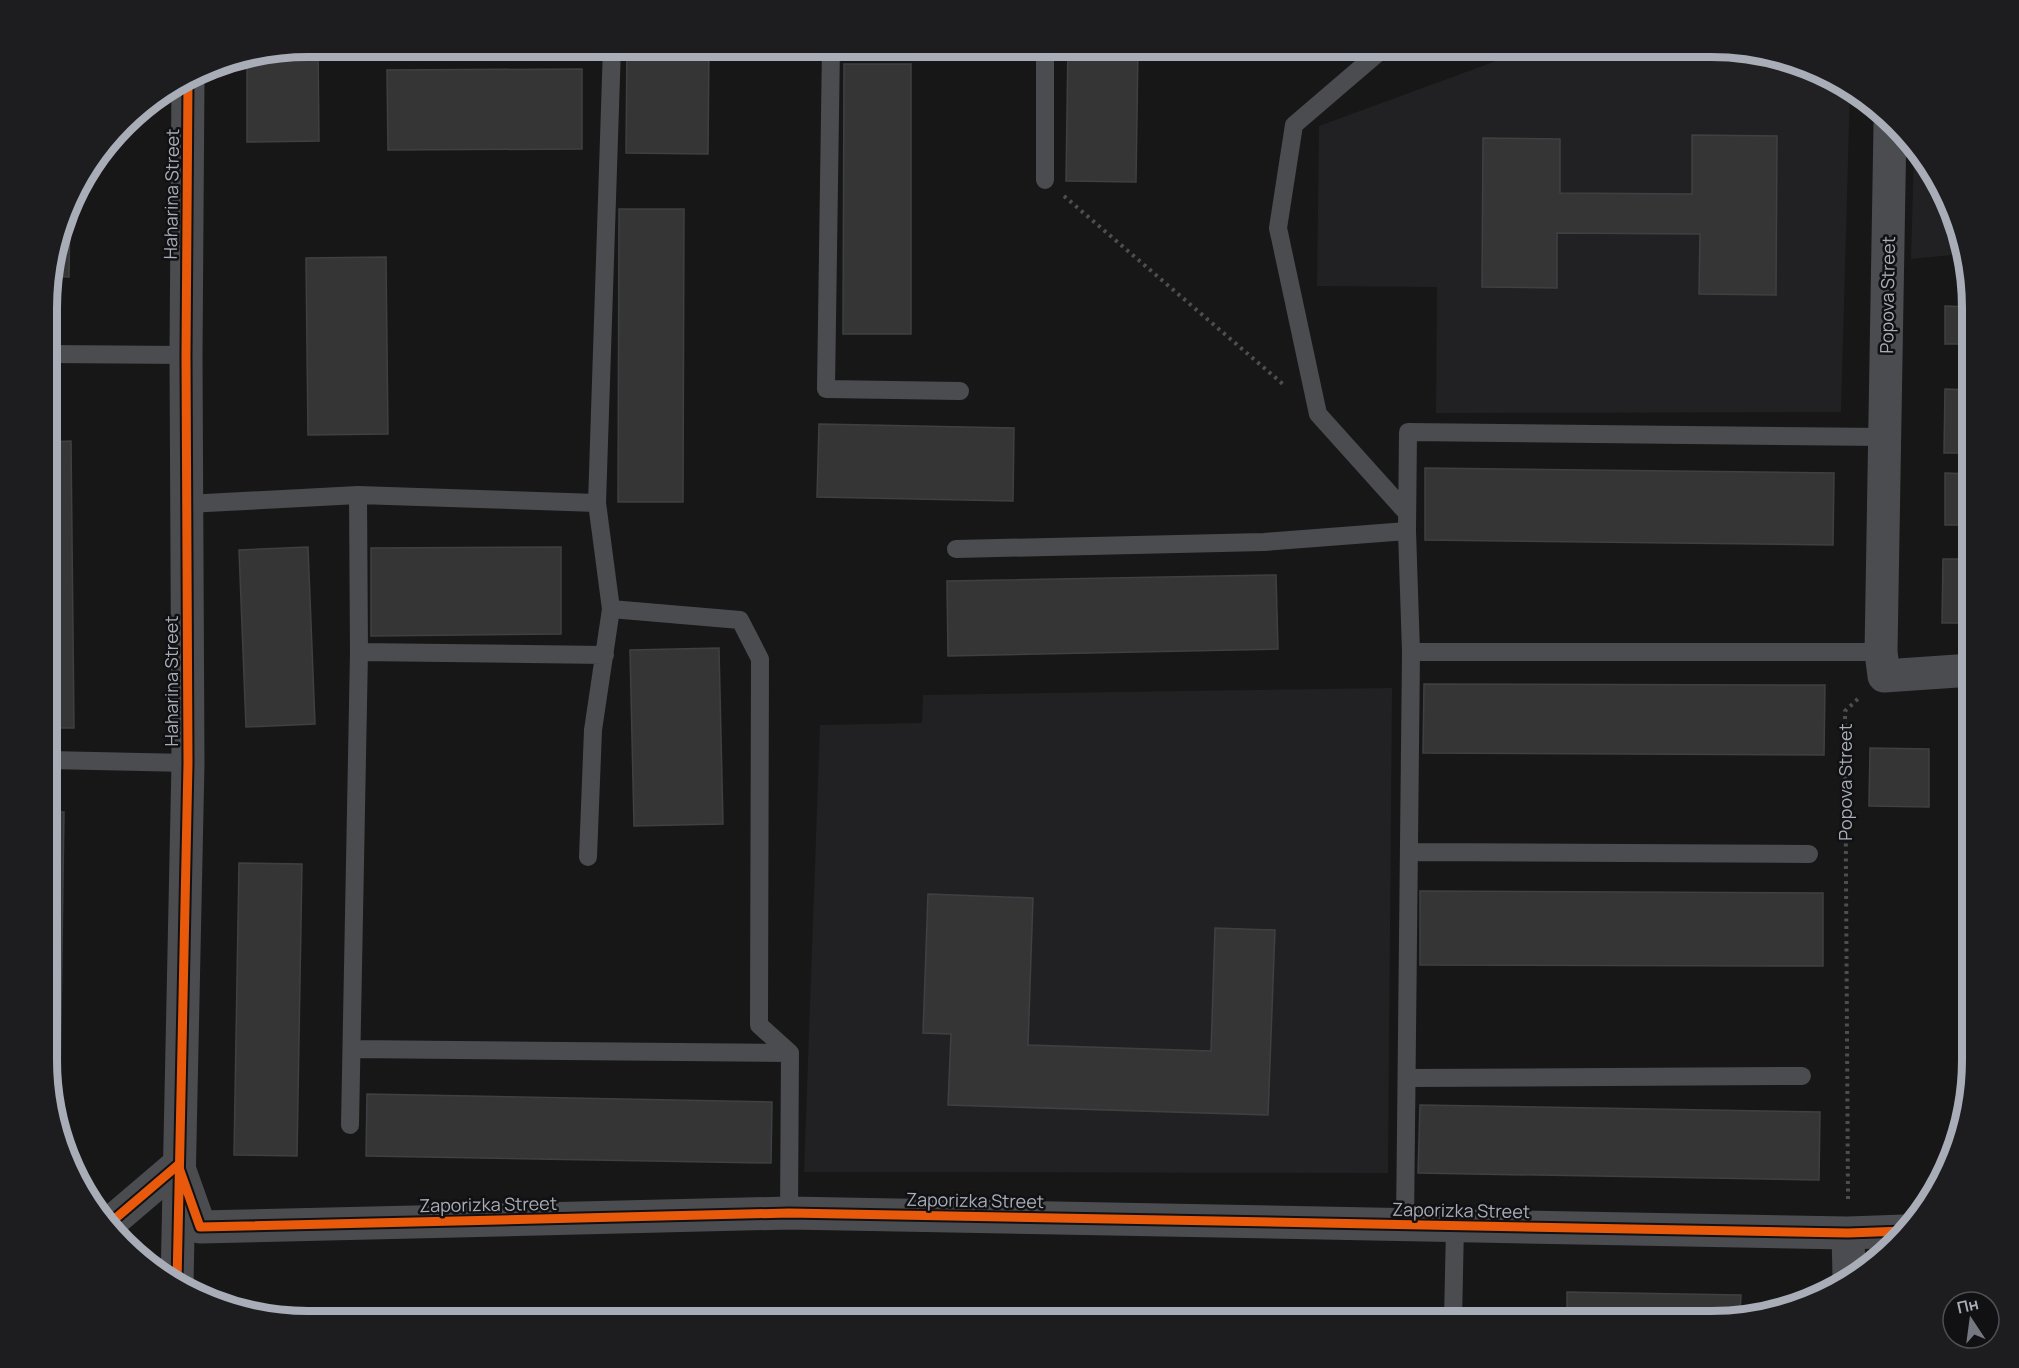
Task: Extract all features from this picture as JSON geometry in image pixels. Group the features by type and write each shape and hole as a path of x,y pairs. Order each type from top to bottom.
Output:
{"street":[{"name":"Haharina Street","path":"177,1274 188,763 186,355 188,88"},
{"name":"Popova Street","path":"1882,664 1890,131"},
{"path":"1882,664 1962,669"},
{"path":"114,1220 178,1166"},
{"name":"Zaporizka Street","path":"178,1166 200,1227 789,1213 1848,1233 1895,1231"},
{"path":"1848,1233 1849,1270"}],"lane":[{"path":"588,857 592,730 611,609 597,503 612,57"},
{"path":"831,57 826,389 960,391"},
{"path":"1045,57 1045,180"},
{"path":"1373,57 1294,124 1278,228 1318,414 1407,522"},
{"path":"57,354 186,355"},
{"path":"1405,1225 1411,652 1407,522 1408,432 1884,437"},
{"path":"187,504 358,495 597,503"},
{"path":"350,1125 358,652 358,495"},
{"path":"956,549 1264,542 1407,522"},
{"path":"611,609 740,620 760,659 759,1025 790,1053 789,1213"},
{"path":"358,652 604,655"},
{"path":"1411,652 1882,664"},
{"path":"57,760 188,763"},
{"path":"1409,852 1809,854"},
{"path":"352,1049 790,1053"},
{"path":"1407,1078 1802,1076"},
{"path":"1453,1311 1455,1226"}],"path":[{"path":"1045,180 1318,414"}],"shaded area":[{"path":"1507,57 1744,59 1792,70 1837,91 1850,98 1841,412 1436,413 1437,287 1317,286 1319,126"},
{"path":"1914,160 1943,212 1956,255 1911,259"},
{"path":"1392,688 1388,1173 804,1172 820,725 922,723 923,695"}],"building":[{"path":"318,57 319,141 247,142 247,65 275,59"},
{"path":"627,57 709,57 708,154 626,153"},
{"path":"1068,57 1138,57 1136,182 1066,181"},
{"path":"844,64 911,64 911,334 843,334"},
{"path":"582,69 582,149 388,150 387,70"},
{"path":"1692,135 1777,136 1776,295 1699,294 1700,234 1557,233 1557,288 1482,287 1483,138 1560,139 1560,193 1692,194"},
{"path":"619,209 684,209 683,502 618,502"},
{"path":"70,228 69,277 59,276"},
{"path":"386,257 388,434 308,435 306,258"},
{"path":"1945,306 1962,307 1962,344 1945,344"},
{"path":"1945,389 1962,390 1962,453 1944,453"},
{"path":"819,424 1014,428 1013,501 817,497"},
{"path":"71,441 74,728 57,728 57,442"},
{"path":"1425,468 1834,473 1833,545 1425,540"},
{"path":"1945,473 1962,474 1962,525 1945,525"},
{"path":"308,547 315,724 246,727 239,550"},
{"path":"561,547 561,634 371,636 371,548"},
{"path":"1943,559 1962,559 1962,623 1942,623"},
{"path":"1276,575 1278,649 948,656 947,581"},
{"path":"719,648 723,824 634,826 630,650"},
{"path":"1424,684 1825,685 1824,755 1423,753"},
{"path":"1870,748 1929,749 1929,807 1869,806"},
{"path":"57,812 64,812 60,1090 57,1060"},
{"path":"239,863 302,864 297,1156 234,1155"},
{"path":"1420,891 1823,893 1823,966 1420,965"},
{"path":"928,894 1033,898 1028,1045 1211,1051 1215,928 1275,930 1268,1115 948,1105 951,1034 923,1033"},
{"path":"367,1094 772,1102 771,1163 366,1156"},
{"path":"1420,1105 1820,1112 1819,1180 1418,1173"},
{"path":"1567,1292 1741,1295 1740,1309 1567,1311"}],"cycle path":[{"path":"177,1274 188,763 186,355 188,88"},
{"path":"114,1220 178,1165 200,1227 789,1213 1848,1233 1895,1231"}]}
